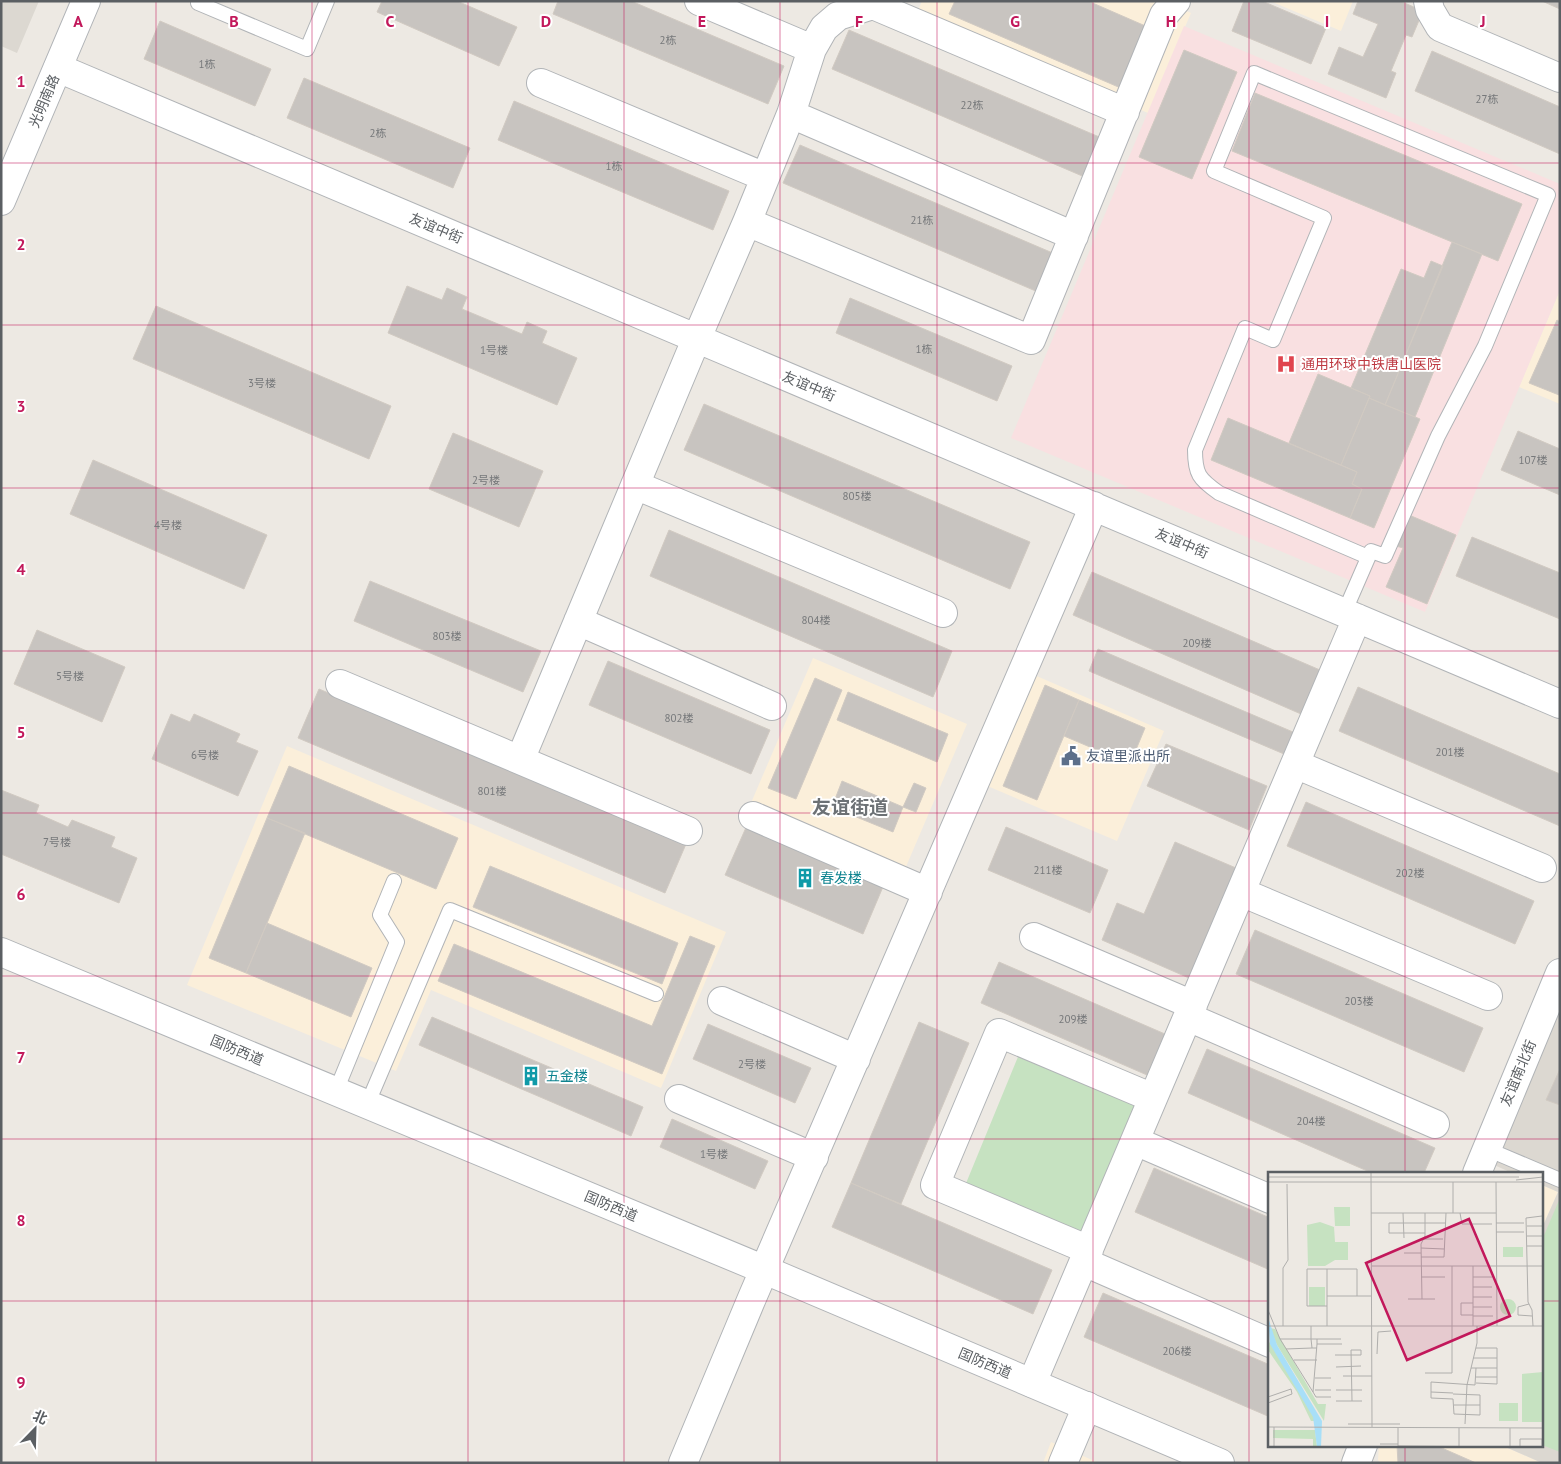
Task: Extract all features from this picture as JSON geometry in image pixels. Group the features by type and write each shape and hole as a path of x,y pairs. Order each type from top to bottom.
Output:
{"street":[{"name":"光明南路","path":"1,201 86,1"},
{"path":"699,1 812,49"},
{"path":"747,222 1031,340 1164,15 1176,1"},
{"path":"1428,1 1430,10 1440,27 1560,78"},
{"path":"520,760 696,338 747,222 791,114 812,49 824,28 838,16 876,3 1125,112"},
{"name":"友谊中街","path":"58,68 1560,704"},
{"path":"541,83 765,177"},
{"path":"791,114 1074,236"},
{"path":"635,484 943,613"},
{"path":"683,1463 1094,506"},
{"path":"1032,1383 1295,764 1351,615"},
{"path":"578,621 772,706"},
{"path":"340,684 688,831"},
{"path":"1295,764 1542,868"},
{"path":"753,816 928,892"},
{"path":"1241,892 1488,996"},
{"path":"1034,937 1435,1124"},
{"name":"国防西道","path":"1,952 765,1270 1220,1463"},
{"name":"友谊南北街","path":"1482,1161 1560,973"},
{"path":"722,1000 856,1059"},
{"path":"1153,1098 999,1033 935,1186 1268,1342"},
{"path":"679,1098 814,1157"},
{"path":"1135,1141 1268,1198"},
{"path":"1063,1463 1087,1406"},
{"path":"1356,1463 1363,1446"}],"lane":[{"path":"199,1 198,3 307,49 327,1"},
{"path":"1351,615 1370,551 1385,556 1438,436 1485,346 1548,195 1254,73 1214,171 1324,218 1273,340 1245,328 1195,450 1195,466 1204,482 1219,493 1368,557"},
{"path":"336,1091 397,942 380,916 394,881"},
{"path":"367,1104 450,910 656,994"},
{"path":"1482,1161 1527,1172"},
{"path":"1544,1176 1560,1180"}],"shaded area":[{"path":"1,1 39,1 17,53 1,46"},
{"path":"922,1 1163,1 1191,13 1148,113 916,15"},
{"path":"1270,1 1353,1 1341,31"},
{"name":"通用环球中铁唐山医院","path":"1184,26 1560,184 1560,290 1425,612 1011,438"},
{"path":"1560,290 1560,404 1519,387"},
{"path":"813,658 967,724 905,869 751,803"},
{"name":"友谊里派出所","path":"1025,671 1164,731 1117,841 978,782"},
{"path":"287,746 726,932 661,1088 431,990 396,1071 187,985"},
{"path":"1560,1000 1560,1463 1542,1463 1503,1446 1544,1446 1544,1224 1558,1192 1544,1186 1544,1172 1510,1172 1492,1164"},
{"path":"1544,1186 1558,1192 1544,1224"},
{"path":"1051,1442 1099,1463 1043,1463"},
{"path":"1379,1446 1503,1446 1542,1463 1380,1463 1378,1460"}],"green space":[{"path":"1020,1052 1139,1101 1080,1242 962,1193"},
{"path":"1560,1198 1560,1452 1544,1446 1544,1235"}],"building":[{"path":"382,1 457,1 517,27 499,66 377,12"},
{"path":"558,1 631,1 784,66 768,104 553,14"},
{"path":"955,1 1088,1 1150,28 1123,89 949,14"},
{"path":"1244,1 1262,1 1326,28 1311,64 1232,31"},
{"path":"1358,1 1400,1 1423,11 1412,37 1406,35 1391,71 1396,73 1386,98 1328,74 1339,47 1363,57 1378,24 1353,14"},
{"path":"1542,1 1560,1 1560,9"},
{"path":"160,21 271,69 255,106 144,59"},
{"path":"849,30 1111,142 1094,181 832,69"},
{"path":"1184,50 1237,72 1192,179 1139,157"},
{"path":"1432,51 1560,107 1560,154 1415,91"},
{"path":"304,78 470,148 453,188 287,118"},
{"path":"1255,93 1522,204 1498,261 1232,151"},
{"path":"514,101 729,191 713,230 498,140"},
{"path":"800,145 1062,257 1045,295 783,183"},
{"path":"1452,242 1482,254 1415,417 1385,405"},
{"path":"1431,261 1443,266 1385,405 1351,388 1401,269 1424,278"},
{"path":"407,286 442,300 447,288 467,297 462,309 522,334 527,322 547,331 542,343 577,358 557,405 388,333"},
{"path":"850,298 1012,366 997,401 836,333"},
{"path":"156,306 391,406 369,459 133,359"},
{"path":"1557,320 1560,322 1559,395 1529,383"},
{"path":"1318,374 1370,396 1341,465 1289,443"},
{"path":"1369,398 1420,419 1374,528 1350,518 1362,489 1352,484 1357,472 1341,465"},
{"path":"704,404 1030,542 1010,589 684,450"},
{"path":"1228,418 1357,472 1352,484 1362,489 1350,518 1211,460"},
{"path":"1518,431 1560,449 1560,495 1501,470"},
{"path":"453,433 543,471 519,527 429,489"},
{"path":"93,460 267,535 244,589 70,514"},
{"path":"1409,515 1456,535 1427,604 1386,587 1403,548 1396,546"},
{"path":"669,530 952,651 933,697 650,576"},
{"path":"1472,537 1560,573 1560,619 1456,576"},
{"path":"1092,572 1320,670 1301,714 1073,615"},
{"path":"370,581 541,651 523,692 354,621"},
{"path":"37,630 125,667 102,722 14,684"},
{"path":"1098,649 1293,732 1284,754 1089,671"},
{"path":"608,661 770,730 751,774 589,705"},
{"path":"815,678 842,690 796,799 768,788"},
{"path":"1045,685 1079,700 1037,800 1003,786"},
{"path":"1358,687 1560,774 1560,826 1339,731"},
{"path":"319,689 686,844 665,893 298,738"},
{"path":"848,692 948,734 937,762 837,720"},
{"path":"1079,700 1145,728 1130,764 1064,736"},
{"path":"171,714 190,722 194,714 240,734 236,742 258,751 238,796 152,759"},
{"path":"1166,744 1267,786 1249,830 1147,786"},
{"path":"289,766 458,838 436,889 267,818"},
{"path":"842,781 903,807 893,832 832,807"},
{"path":"914,783 926,788 916,812 903,807"},
{"path":"1,790 39,805 36,813 68,827 72,820 115,837 111,847 137,858 119,903 1,854"},
{"path":"1306,802 1534,901 1515,944 1287,846"},
{"path":"267,818 305,833 246,973 209,958"},
{"name":"春发楼","path":"748,823 885,882 863,934 725,875"},
{"path":"1006,827 1108,870 1090,913 988,870"},
{"path":"1175,842 1236,868 1189,978 1102,940 1117,903 1144,914"},
{"path":"490,866 678,943 662,984 473,907"},
{"path":"267,923 372,968 351,1017 246,973"},
{"path":"1255,930 1483,1028 1464,1072 1236,974"},
{"path":"690,936 715,946 662,1074 438,981 454,944 652,1026"},
{"path":"999,962 1165,1034 1147,1075 981,1003"},
{"name":"五金楼","path":"432,1017 643,1107 631,1136 419,1045"},
{"path":"919,1022 969,1043 901,1204 851,1183"},
{"path":"708,1024 811,1068 795,1103 693,1059"},
{"path":"1207,1049 1435,1148 1424,1172 1370,1172 1188,1093"},
{"path":"1560,1069 1560,1105 1546,1100"},
{"path":"672,1119 768,1161 755,1189 660,1147"},
{"path":"1154,1168 1268,1217 1268,1269 1135,1212"},
{"path":"851,1183 1052,1270 1033,1314 832,1227"},
{"path":"1103,1293 1268,1364 1268,1416 1084,1337"},
{"path":"1397,1446 1437,1446 1476,1463 1398,1463"}],"place":[{"name":"通用环球中铁唐山医院","path":"1286,364"},
{"name":"友谊里派出所","path":"1071,756"},
{"name":"春发楼","path":"805,878"},
{"name":"五金楼","path":"531,1076"}],"district":[{"name":"友谊街道","path":"850,807"}]}
